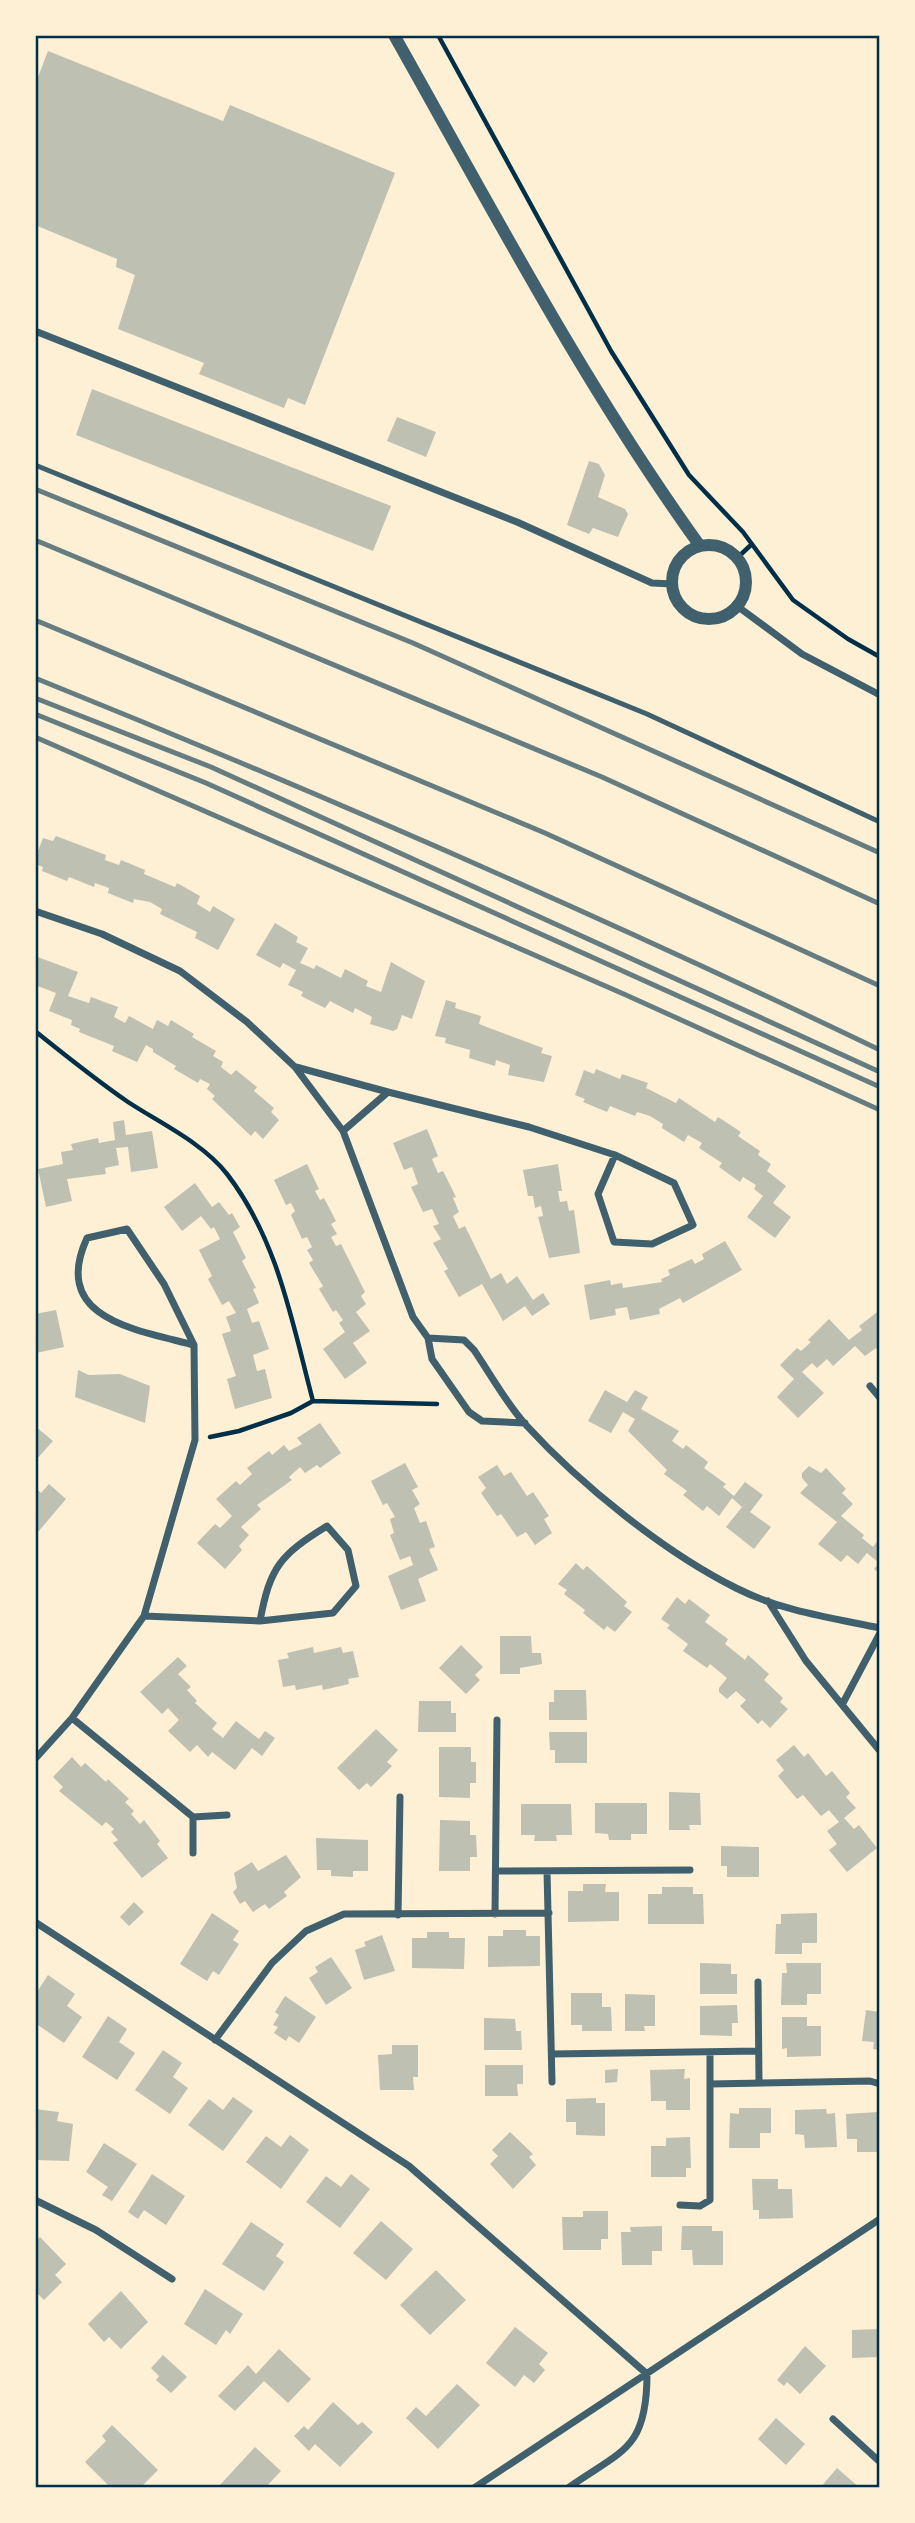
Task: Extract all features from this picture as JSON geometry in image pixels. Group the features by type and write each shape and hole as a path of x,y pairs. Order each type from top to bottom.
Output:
{"street":[{"path":"394,35 557,324 669,504 700,546"},
{"path":"35,331 517,522 652,583 673,583"},
{"path":"700,546 723,547 737,558 746,582 737,606 722,617 698,617 681,605 673,583 680,560 700,546"},
{"path":"737,606 802,654 880,695"},
{"path":"35,911 102,934 180,971 247,1022 295,1067 343,1131 414,1317 428,1338 432,1359 469,1412 482,1421 525,1423"},
{"path":"295,1067 529,1127 615,1155 674,1183 693,1225 652,1244 614,1242 598,1194 615,1155"},
{"path":"343,1131 388,1092"},
{"path":"35,1759 72,1718 144,1616 195,1440 194,1345 164,1284 127,1229 87,1238 78,1258 80,1289 98,1315 136,1330 194,1345"},
{"path":"428,1338 464,1340 474,1350 525,1423 582,1479 648,1533 736,1588 793,1610 880,1630 843,1703"},
{"path":"870,1387 880,1398"},
{"path":"144,1616 260,1621 333,1613 356,1586 348,1550 327,1526 289,1549 266,1587 260,1621"},
{"path":"768,1600 806,1661 880,1751"},
{"path":"72,1718 192,1817 227,1815"},
{"path":"495,1914 497,1720"},
{"path":"398,1915 400,1797"},
{"path":"192,1817 193,1853"},
{"path":"497,1871 690,1870"},
{"path":"547,1871 552,2082"},
{"path":"215,2040 272,1963 306,1931 344,1914 548,1913"},
{"path":"35,1922 409,2166 647,2374 647,2407 637,2434 613,2461 568,2488"},
{"path":"758,1982 759,2082"},
{"path":"551,2054 758,2051"},
{"path":"680,2205 700,2206 710,2200 710,2052"},
{"path":"710,2084 870,2081 880,2084"},
{"path":"35,2200 96,2230 172,2279"},
{"path":"474,2488 880,2219"},
{"path":"833,2419 880,2462"}],"lane":[{"path":"35,465 646,713 880,822"}],"path":[{"path":"438,35 618,362 689,475 752,544 793,600 848,639 880,657"},
{"path":"737,558 752,544"},
{"path":"35,1031 98,1082 185,1138 226,1172 255,1219 282,1279 313,1401"},
{"path":"195,1440 239,1431 290,1413 313,1401 437,1404"}],"building":[{"path":"48,51 223,121 230,105 395,173 305,405 288,398 284,408 199,374 204,363 118,329 135,275 116,267 117,259 35,225 35,85"},
{"path":"92,389 391,506 373,551 76,435"},
{"path":"397,417 436,432 426,457 387,441"},
{"path":"589,461 599,464 605,475 598,497 625,509 628,514 618,537 593,528 589,534 567,525"},
{"path":"56,836 106,855 105,860 119,865 121,860 145,870 144,874 175,887 177,883 200,896 197,904 210,912 213,906 235,919 218,950 195,938 197,932 160,914 162,909 150,902 134,899 133,903 108,893 109,888 95,883 94,887 69,877 67,881 42,871 43,867 35,864 35,859 43,838 53,841"},
{"path":"275,923 298,937 296,942 308,948 300,963 314,969 316,965 341,978 345,969 368,981 366,986 381,992 391,962 425,981 412,1019 402,1015 397,1029 393,1031 370,1024 372,1017 355,1008 353,1013 330,1001 325,1008 301,996 303,992 288,985 296,970 283,963 280,968 256,955"},
{"path":"35,956 78,972 68,996 89,1003 91,997 118,1007 114,1017 125,1023 129,1016 153,1029 157,1020 168,1026 171,1020 194,1034 192,1037 216,1051 213,1056 223,1062 221,1067 231,1075 236,1070 257,1087 254,1091 274,1108 271,1112 279,1120 263,1139 255,1131 251,1136 212,1099 215,1096 207,1089 210,1084 200,1079 198,1083 174,1069 176,1066 153,1052 153,1049 146,1045 137,1062 112,1051 114,1046 79,1032 80,1029 71,1025 72,1020 49,1011 56,993 35,985"},
{"path":"446,1000 456,1003 455,1008 481,1016 479,1024 543,1048 541,1053 552,1056 544,1082 508,1075 510,1065 496,1060 495,1066 469,1058 470,1050 445,1043 446,1038 435,1036"},
{"path":"596,1069 620,1079 622,1074 648,1083 646,1088 676,1103 679,1098 715,1122 718,1117 741,1132 738,1136 760,1151 758,1155 771,1164 767,1171 786,1186 773,1203 791,1217 775,1238 747,1217 763,1196 754,1189 756,1185 743,1177 740,1182 719,1167 722,1163 699,1148 702,1143 688,1135 684,1142 662,1128 663,1124 650,1116 637,1112 635,1116 610,1106 607,1112 583,1102 585,1099 575,1095 584,1070 594,1074"},
{"path":"124,1120 126,1135 152,1131 158,1168 131,1172 128,1147 116,1148 119,1165 105,1168 106,1174 67,1179 72,1201 46,1207 38,1169 63,1164 61,1152 73,1150 71,1144 98,1138 99,1143 115,1140 113,1122"},
{"path":"427,1129 438,1156 432,1159 438,1173 443,1171 456,1197 453,1198 459,1212 453,1216 459,1229 465,1226 491,1279 501,1273 507,1284 517,1276 533,1300 543,1293 550,1304 532,1316 525,1306 503,1321 482,1284 459,1297 444,1271 448,1269 433,1243 441,1239 433,1226 439,1224 432,1209 423,1212 411,1187 418,1184 412,1167 404,1170 393,1143"},
{"path":"307,1164 319,1189 315,1191 320,1200 324,1198 336,1221 331,1224 337,1234 331,1237 336,1246 341,1244 365,1292 361,1296 366,1304 356,1312 370,1331 353,1343 367,1363 345,1379 323,1349 345,1332 339,1323 343,1320 336,1310 333,1312 319,1289 323,1286 309,1263 313,1260 307,1250 312,1247 307,1237 302,1239 291,1215 295,1211 291,1203 286,1205 274,1180"},
{"path":"558,1164 562,1191 558,1191 560,1202 567,1201 569,1211 574,1210 580,1253 549,1258 538,1217 543,1216 541,1206 535,1208 533,1196 528,1196 523,1170"},
{"path":"195,1183 212,1207 219,1202 229,1215 232,1213 240,1227 233,1232 246,1258 242,1261 256,1288 253,1289 259,1303 247,1309 252,1323 259,1321 269,1349 253,1355 257,1371 265,1369 272,1398 235,1409 227,1379 236,1376 222,1334 231,1331 226,1317 236,1313 229,1301 222,1305 208,1279 212,1276 199,1250 220,1239 214,1227 211,1229 201,1216 182,1231 164,1207"},
{"path":"725,1241 742,1270 683,1303 680,1298 659,1309 660,1314 630,1320 627,1307 615,1309 616,1315 590,1320 584,1285 610,1280 611,1285 622,1283 623,1288 662,1282 661,1279 670,1275 668,1270 692,1259 695,1264 704,1259 702,1254"},
{"path":"56,1310 64,1347 36,1353 35,1314"},
{"path":"880,1310 880,1355 876,1348 865,1356 855,1346 833,1366 827,1359 817,1368 812,1363 802,1372 824,1393 798,1418 777,1397 794,1379 780,1365 797,1348 801,1351 811,1342 808,1340 829,1319 849,1340 862,1330 859,1326"},
{"path":"78,1370 89,1375 120,1374 150,1386 145,1423 75,1397"},
{"path":"605,1390 627,1402 635,1390 648,1397 641,1409 679,1431 672,1441 683,1449 686,1445 708,1462 704,1468 726,1484 723,1487 734,1496 745,1482 763,1495 750,1512 771,1527 754,1549 726,1527 742,1507 732,1498 719,1516 707,1506 703,1511 683,1495 687,1491 664,1474 667,1470 628,1431 635,1419 623,1412 611,1433 588,1421"},
{"path":"320,1423 341,1453 320,1468 317,1465 305,1473 300,1467 289,1477 292,1480 257,1505 261,1509 241,1527 249,1535 239,1546 242,1550 225,1569 197,1543 215,1524 220,1528 232,1516 216,1499 236,1481 240,1485 252,1474 247,1468 269,1451 272,1455 284,1445 289,1451 302,1444 297,1438"},
{"path":"35,1426 53,1441 35,1461"},
{"path":"405,1463 418,1487 412,1490 420,1504 414,1508 420,1523 426,1521 435,1547 429,1549 438,1570 418,1579 426,1601 401,1610 388,1576 413,1565 410,1556 400,1560 390,1535 394,1533 390,1519 395,1517 387,1503 383,1505 371,1481"},
{"path":"497,1465 504,1476 511,1472 527,1496 533,1492 549,1516 544,1519 552,1533 535,1545 526,1532 517,1537 501,1514 497,1516 481,1493 486,1488 478,1477"},
{"path":"809,1466 821,1473 826,1468 846,1489 842,1493 853,1504 841,1516 864,1535 862,1538 873,1547 880,1538 880,1574 874,1569 879,1563 867,1553 858,1564 847,1555 841,1562 818,1544 837,1522 800,1493 808,1485 802,1478 802,1473"},
{"path":"49,1484 66,1499 38,1532 35,1530 35,1487 41,1493"},
{"path":"576,1563 583,1570 587,1566 627,1602 624,1606 632,1612 615,1632 607,1626 604,1630 583,1613 585,1610 564,1594 567,1590 558,1584"},
{"path":"677,1597 685,1604 689,1599 710,1615 705,1622 728,1639 725,1644 745,1660 748,1655 769,1674 764,1680 783,1698 780,1702 788,1709 770,1728 762,1720 758,1724 740,1706 746,1700 736,1691 727,1699 719,1692 727,1678 710,1664 707,1668 683,1651 688,1644 667,1628 670,1625 661,1619"},
{"path":"500,1636 531,1636 532,1653 541,1653 542,1664 520,1668 520,1674 500,1674"},
{"path":"461,1645 483,1667 475,1675 480,1680 466,1694 439,1668"},
{"path":"313,1647 314,1653 341,1647 343,1653 353,1651 359,1677 348,1679 349,1684 323,1690 322,1685 296,1690 295,1685 283,1687 278,1660 289,1658 287,1653"},
{"path":"178,1657 187,1666 178,1674 191,1687 187,1690 197,1701 195,1703 217,1723 212,1729 223,1738 236,1721 259,1739 265,1731 275,1738 262,1756 252,1748 235,1770 212,1752 208,1757 197,1745 190,1752 168,1731 179,1720 168,1708 162,1714 140,1692"},
{"path":"554,1690 586,1690 587,1720 549,1720 549,1702 554,1702"},
{"path":"419,1701 451,1701 451,1713 456,1713 456,1732 418,1732"},
{"path":"376,1729 398,1750 387,1762 392,1766 371,1787 367,1783 359,1790 337,1768"},
{"path":"549,1732 587,1732 587,1763 555,1763 555,1750 550,1750"},
{"path":"794,1745 804,1757 808,1753 826,1776 832,1771 850,1793 846,1797 856,1808 844,1818 854,1829 859,1825 877,1848 847,1872 829,1850 837,1844 827,1831 839,1822 829,1810 821,1816 803,1795 797,1799 778,1776 784,1770 776,1760"},
{"path":"439,1747 471,1747 471,1762 476,1762 476,1783 470,1783 470,1798 439,1797"},
{"path":"72,1757 81,1767 85,1763 106,1782 108,1779 129,1799 125,1802 134,1811 131,1814 140,1824 144,1820 160,1841 157,1844 168,1858 142,1878 113,1843 118,1840 111,1832 114,1829 106,1822 102,1826 59,1791 63,1787 53,1777"},
{"path":"669,1792 700,1793 701,1825 689,1825 690,1830 669,1830"},
{"path":"595,1803 647,1803 647,1834 631,1834 631,1840 609,1840 608,1834 595,1833"},
{"path":"521,1804 571,1804 572,1835 556,1835 557,1841 534,1841 535,1835 521,1835"},
{"path":"440,1820 470,1821 470,1835 476,1835 477,1857 470,1857 470,1871 439,1871"},
{"path":"316,1838 368,1840 368,1871 353,1871 353,1877 331,1876 331,1870 317,1870"},
{"path":"721,1846 759,1847 759,1877 727,1877 727,1866 721,1866"},
{"path":"286,1855 301,1877 284,1892 287,1896 269,1909 265,1904 253,1912 245,1901 240,1904 233,1892 237,1888 234,1873 252,1862 258,1871"},
{"path":"583,1884 606,1884 605,1892 619,1892 619,1921 568,1922 568,1891 583,1891"},
{"path":"662,1887 693,1887 693,1894 703,1894 704,1924 648,1924 648,1894 662,1894"},
{"path":"134,1902 144,1912 129,1926 120,1917"},
{"path":"212,1913 239,1931 233,1940 239,1944 219,1975 213,1971 207,1981 180,1964"},
{"path":"817,1913 817,1943 802,1943 802,1954 775,1954 776,1924 781,1924 781,1914"},
{"path":"503,1930 526,1930 526,1936 540,1936 540,1966 488,1967 488,1936 503,1936"},
{"path":"427,1932 449,1932 449,1938 465,1938 464,1969 412,1968 412,1938 427,1938"},
{"path":"382,1935 395,1971 364,1980 355,1950 366,1946 364,1942"},
{"path":"331,1957 352,1988 326,2005 309,1978 318,1972 315,1967"},
{"path":"700,1963 731,1964 731,1974 737,1974 737,1994 700,1994"},
{"path":"786,1963 821,1963 821,1994 807,1994 807,2005 781,2005 782,1973 787,1973"},
{"path":"48,1975 75,1994 67,2006 82,2017 64,2043 35,2023 35,1995"},
{"path":"571,1993 602,1993 602,2007 611,2007 612,2031 582,2031 582,2025 571,2025"},
{"path":"625,1994 655,1995 655,2026 644,2026 645,2031 625,2031"},
{"path":"285,1996 316,2017 299,2043 289,2036 286,2041 274,2033 278,2027 273,2025 279,2015 275,2012"},
{"path":"737,2005 738,2023 732,2023 732,2036 700,2035 700,2006"},
{"path":"866,2010 880,2012 880,2050 873,2049 874,2042 862,2041"},
{"path":"108,2016 127,2029 119,2042 135,2053 117,2080 82,2057"},
{"path":"782,2017 807,2017 807,2026 821,2026 821,2056 787,2057 787,2048 782,2049"},
{"path":"484,2018 515,2019 516,2031 521,2031 522,2050 484,2050"},
{"path":"392,2045 418,2045 418,2077 413,2077 414,2090 380,2090 378,2055 392,2054"},
{"path":"163,2050 182,2063 173,2077 188,2088 170,2114 135,2090"},
{"path":"485,2065 523,2065 523,2084 517,2084 518,2096 485,2096"},
{"path":"618,2069 617,2082 605,2083 605,2070"},
{"path":"685,2069 684,2079 690,2078 690,2110 666,2110 666,2101 651,2101 650,2070"},
{"path":"233,2097 253,2111 223,2151 188,2125 209,2099 223,2110"},
{"path":"596,2098 596,2103 605,2103 605,2136 576,2135 576,2122 566,2122 566,2099"},
{"path":"739,2108 771,2108 771,2133 760,2133 760,2148 729,2148 730,2113 739,2114"},
{"path":"35,2109 59,2112 57,2121 73,2124 69,2161 35,2160"},
{"path":"826,2109 827,2114 835,2113 837,2147 805,2148 804,2135 795,2134 795,2110"},
{"path":"878,2112 880,2152 857,2152 857,2139 847,2139 846,2114"},
{"path":"510,2132 533,2154 529,2157 536,2165 513,2189 490,2164 498,2156 492,2150"},
{"path":"290,2135 309,2150 281,2189 246,2162 266,2136 281,2147"},
{"path":"690,2137 691,2168 686,2168 686,2177 651,2177 651,2146 666,2146 666,2138"},
{"path":"104,2143 137,2164 112,2201 102,2195 108,2187 86,2172"},
{"path":"152,2174 185,2196 166,2225 144,2210 138,2219 128,2212"},
{"path":"351,2174 370,2189 340,2228 306,2202 326,2176 341,2187"},
{"path":"752,2179 778,2179 778,2189 792,2189 793,2218 759,2219 759,2210 753,2210"},
{"path":"583,2211 608,2211 608,2239 601,2239 601,2250 563,2250 562,2217 583,2217"},
{"path":"381,2221 413,2249 386,2280 353,2253"},
{"path":"251,2222 284,2244 276,2256 284,2262 264,2291 222,2264"},
{"path":"662,2226 662,2251 652,2251 652,2265 622,2265 621,2232 631,2232 630,2227"},
{"path":"682,2226 712,2226 712,2231 723,2231 723,2265 693,2265 692,2250 681,2250"},
{"path":"40,2237 66,2264 55,2275 62,2282 44,2300 35,2291 35,2241"},
{"path":"436,2270 466,2300 430,2335 400,2305"},
{"path":"205,2289 243,2314 230,2334 226,2330 216,2345 184,2324"},
{"path":"121,2291 148,2322 121,2349 109,2337 104,2342 88,2324"},
{"path":"515,2327 548,2353 539,2364 545,2370 534,2383 524,2375 515,2387 486,2363"},
{"path":"880,2329 880,2357 852,2358 852,2330"},
{"path":"805,2346 826,2366 800,2394 787,2382 784,2386 777,2380"},
{"path":"279,2349 311,2379 288,2403 264,2381 235,2411 218,2396 248,2365 256,2374"},
{"path":"163,2355 187,2377 171,2393 156,2380 159,2376 151,2368"},
{"path":"457,2384 480,2405 438,2449 406,2418 416,2407 426,2416"},
{"path":"333,2402 358,2425 362,2422 373,2432 340,2467 315,2444 309,2451 294,2436 304,2426 308,2430"},
{"path":"776,2418 805,2444 786,2465 758,2439"},
{"path":"112,2425 158,2470 140,2488 111,2488 85,2462 106,2441 102,2436"},
{"path":"255,2447 281,2471 265,2488 219,2486"},
{"path":"837,2468 845,2475 860,2488 820,2488"}],"railway":[{"path":"35,489 413,643 880,853"},
{"path":"35,540 602,777 880,904"},
{"path":"35,620 545,833 880,986"},
{"path":"35,678 460,857 880,1050"},
{"path":"35,698 211,767 880,1072"},
{"path":"35,714 206,783 880,1087"},
{"path":"35,737 626,995 880,1110"}]}
